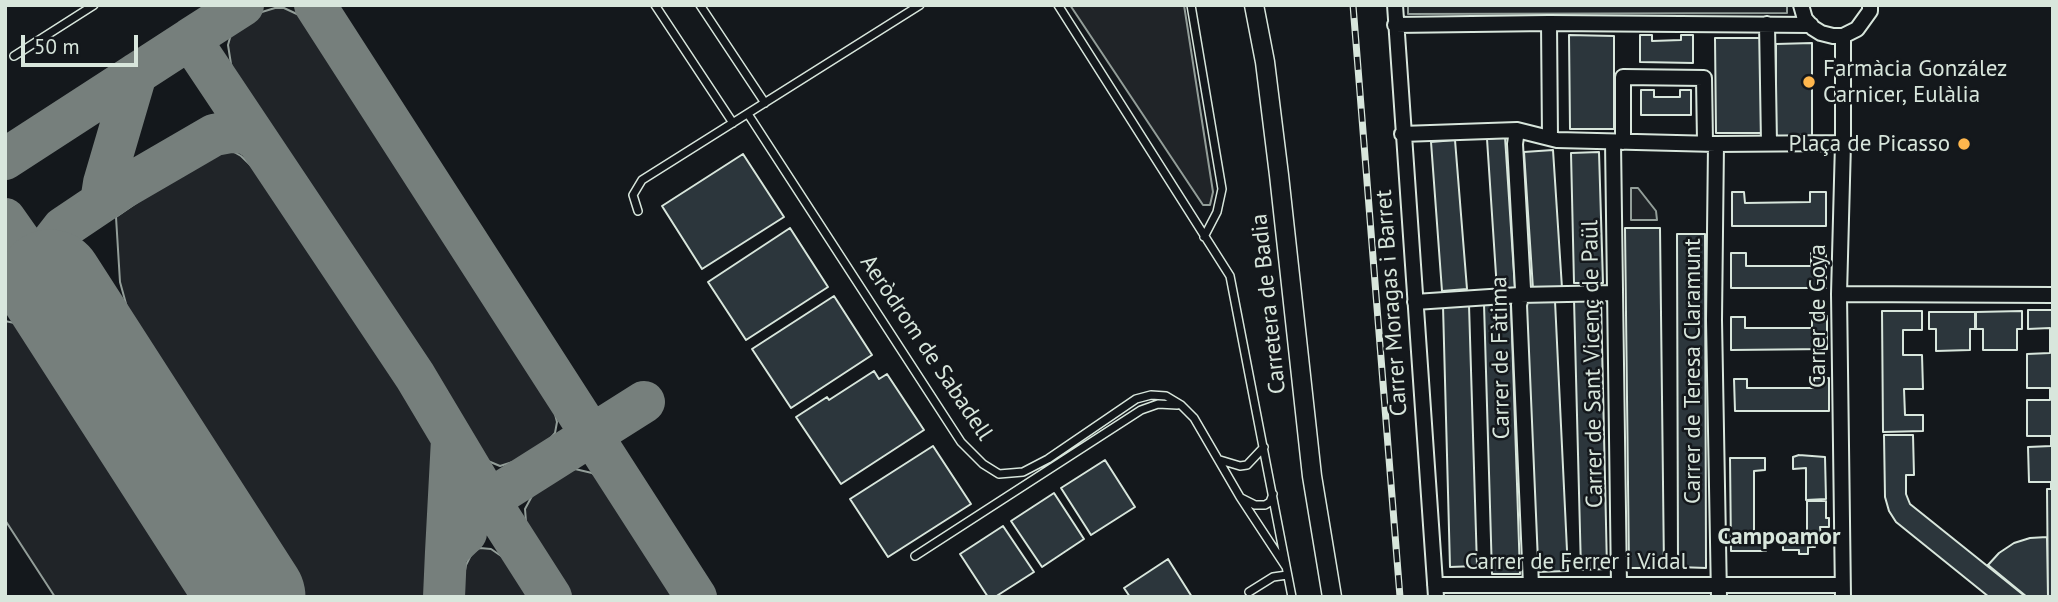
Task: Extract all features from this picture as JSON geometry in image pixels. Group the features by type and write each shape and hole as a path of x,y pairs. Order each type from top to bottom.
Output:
{"street":[{"name":"Carretera de Badia","path":"1254,5 1265,62 1312,476 1332,597"},
{"name":"Carrer Moragas i Barret","path":"1395,5 1436,591"},
{"path":"1801,5 1805,19 1821,33 1843,36 1857,29 1874,7"},
{"path":"1395,26 1549,23 1811,25"},
{"path":"1549,23 1550,138"},
{"path":"1767,24 1769,143"},
{"name":"Carrer de Goya","path":"1842,591 1839,294 1843,36"},
{"name":"Carrer de Sant Vicenç de Paül","path":"1619,585 1615,293 1618,142 1623,77 1704,78 1711,143"},
{"path":"1402,134 1517,130 1550,138 1618,142 1843,143"},
{"name":"Carrer de Fàtima","path":"1517,130 1515,144 1523,289 1520,295 1531,585"},
{"name":"Carrer de Teresa Claramunt","path":"1711,143 1717,564 1720,591"},
{"path":"1415,302 1520,295 1615,293"},
{"path":"1839,294 2053,295"},
{"name":"Carrer de Ferrer i Vidal","path":"1436,591 1531,585 1619,585 1720,591 1842,591"}],"lane":[{"path":"14,56 94,5"},
{"path":"655,5 733,123"},
{"path":"700,5 765,103"},
{"path":"638,212 633,195 642,180 920,5"},
{"path":"1058,5 1230,276 1292,597"},
{"path":"1191,5 1222,189 1217,212 1204,237"},
{"name":"Aeròdrom de Sabadell","path":"748,114 961,442 983,464 999,474 1023,472 1048,459 1136,399 1151,395 1166,396 1181,405"},
{"path":"915,556 1141,410 1158,404 1181,405 1194,418 1287,571"},
{"path":"1220,460 1240,466 1247,465 1265,447"},
{"path":"1240,497 1255,505 1265,505 1270,502 1273,494"},
{"path":"1249,592 1287,571"}],"shaded area":[{"path":"1070,5 1184,5 1213,192 1210,205 1203,205"},
{"path":"1408,5 1787,5 1787,13 1408,14"},
{"path":"284,8 299,15 323,42 541,380 552,402 557,422 555,433 541,449 500,466 488,461 458,428 244,97 231,64 228,45 231,34 252,15"},
{"path":"226,151 241,156 269,183 430,434 437,465 430,597 294,597 158,387 139,351 120,282 116,217 177,175"},
{"path":"1631,188 1638,188 1656,211 1657,220 1631,220"},
{"path":"5,321 24,325 36,336 205,597 55,597 5,520"},
{"path":"575,469 592,473 609,488 632,518 683,597 567,597 537,548 526,522 525,509 532,496 549,480"},
{"path":"480,548 491,549 507,560 536,597 460,597 466,565 472,553"}],"building":[{"path":"1569,35 1614,36 1614,129 1570,129"},
{"path":"1640,35 1652,35 1652,41 1681,40 1681,35 1693,35 1693,63 1640,62"},
{"path":"1715,38 1763,38 1764,133 1716,133"},
{"path":"1812,43 1812,136 1776,136 1776,44"},
{"path":"1641,90 1654,90 1654,97 1680,97 1680,90 1691,90 1691,115 1641,115"},
{"path":"1505,137 1515,289 1497,290 1487,139"},
{"path":"1455,140 1467,289 1442,291 1431,142"},
{"path":"1553,150 1562,288 1533,289 1524,152"},
{"path":"1599,152 1603,283 1574,283 1571,153"},
{"path":"743,154 784,217 702,269 662,206"},
{"path":"1732,192 1744,192 1745,203 1810,202 1810,192 1826,192 1826,226 1732,226"},
{"path":"790,228 828,287 746,340 708,282"},
{"path":"1625,228 1660,228 1664,568 1629,568"},
{"path":"1677,234 1705,234 1706,568 1678,567"},
{"path":"1731,253 1746,253 1746,266 1811,266 1811,253 1826,253 1826,288 1731,288"},
{"path":"834,296 872,355 791,408 752,349"},
{"path":"1574,299 1601,299 1607,569 1581,570"},
{"path":"1555,301 1568,571 1537,572 1523,302"},
{"path":"1484,304 1511,304 1520,574 1492,574"},
{"path":"1469,305 1477,566 1450,567 1443,306"},
{"path":"2028,310 2053,310 2053,488 2051,482 2029,482 2028,447 2051,446 2051,436 2027,436 2027,400 2050,400 2050,388 2027,388 2027,354 2050,353 2050,328 2028,329"},
{"path":"1882,311 1922,311 1922,330 1903,330 1903,355 1922,355 1923,389 1904,389 1905,415 1923,415 1923,431 1883,432"},
{"path":"2022,311 2022,329 2017,329 2017,350 1983,350 1983,329 1976,329 1976,312"},
{"path":"1929,312 1975,312 1975,329 1970,329 1970,350 1936,351 1936,329 1929,329"},
{"path":"1812,316 1827,316 1827,349 1731,350 1731,317 1745,317 1745,328 1812,328"},
{"path":"874,371 879,379 887,374 924,430 841,484 796,417 827,397 829,400"},
{"path":"1814,378 1829,378 1829,411 1735,411 1734,379 1747,379 1747,388 1814,388"},
{"path":"1884,435 1913,435 1914,475 1906,475 1906,494 1910,504 2026,597 1989,597 1896,522 1885,497"},
{"path":"933,446 971,504 888,557 850,499"},
{"path":"1793,457 1825,457 1826,499 1806,500 1806,468 1793,469"},
{"path":"1730,458 1765,458 1765,470 1754,471 1754,536 1765,536 1766,551 1731,551"},
{"path":"1105,460 1135,507 1091,535 1061,488"},
{"path":"2047,489 2053,489 2053,597 2048,597"},
{"path":"1054,493 1084,539 1042,567 1011,521"},
{"path":"1807,501 1826,501 1829,527 1820,527 1821,536 1815,535 1815,547 1808,547 1808,554 1799,554 1799,550 1783,550 1783,533 1807,533"},
{"path":"1003,526 1034,572 995,597 988,597 960,554"},
{"path":"2047,537 2048,597 2027,597 1988,565 2014,543"},
{"path":"1168,559 1192,597 1130,597 1124,588"}],"taxiway":[{"path":"190,39 243,5"},
{"path":"315,5 696,597"},
{"path":"5,159 190,39 415,376 551,597"},
{"path":"101,202 104,183 136,74"},
{"path":"50,283 44,266 49,246 63,228 121,189 214,135 246,133 257,140"},
{"path":"5,219 50,283"},
{"path":"452,439 446,552 466,519 489,500 644,402"},
{"path":"444,597 446,552 466,533"}],"runway":[{"path":"50,283 252,597"}],"railway":[{"path":"1353,5 1400,597"}],"place":[{"name":"Farmàcia González Carnicer, Eulàlia","path":"1809,82"},
{"name":"Plaça de Picasso","path":"1964,144"}],"district":[{"name":"Campoamor","path":"1779,537"}]}
